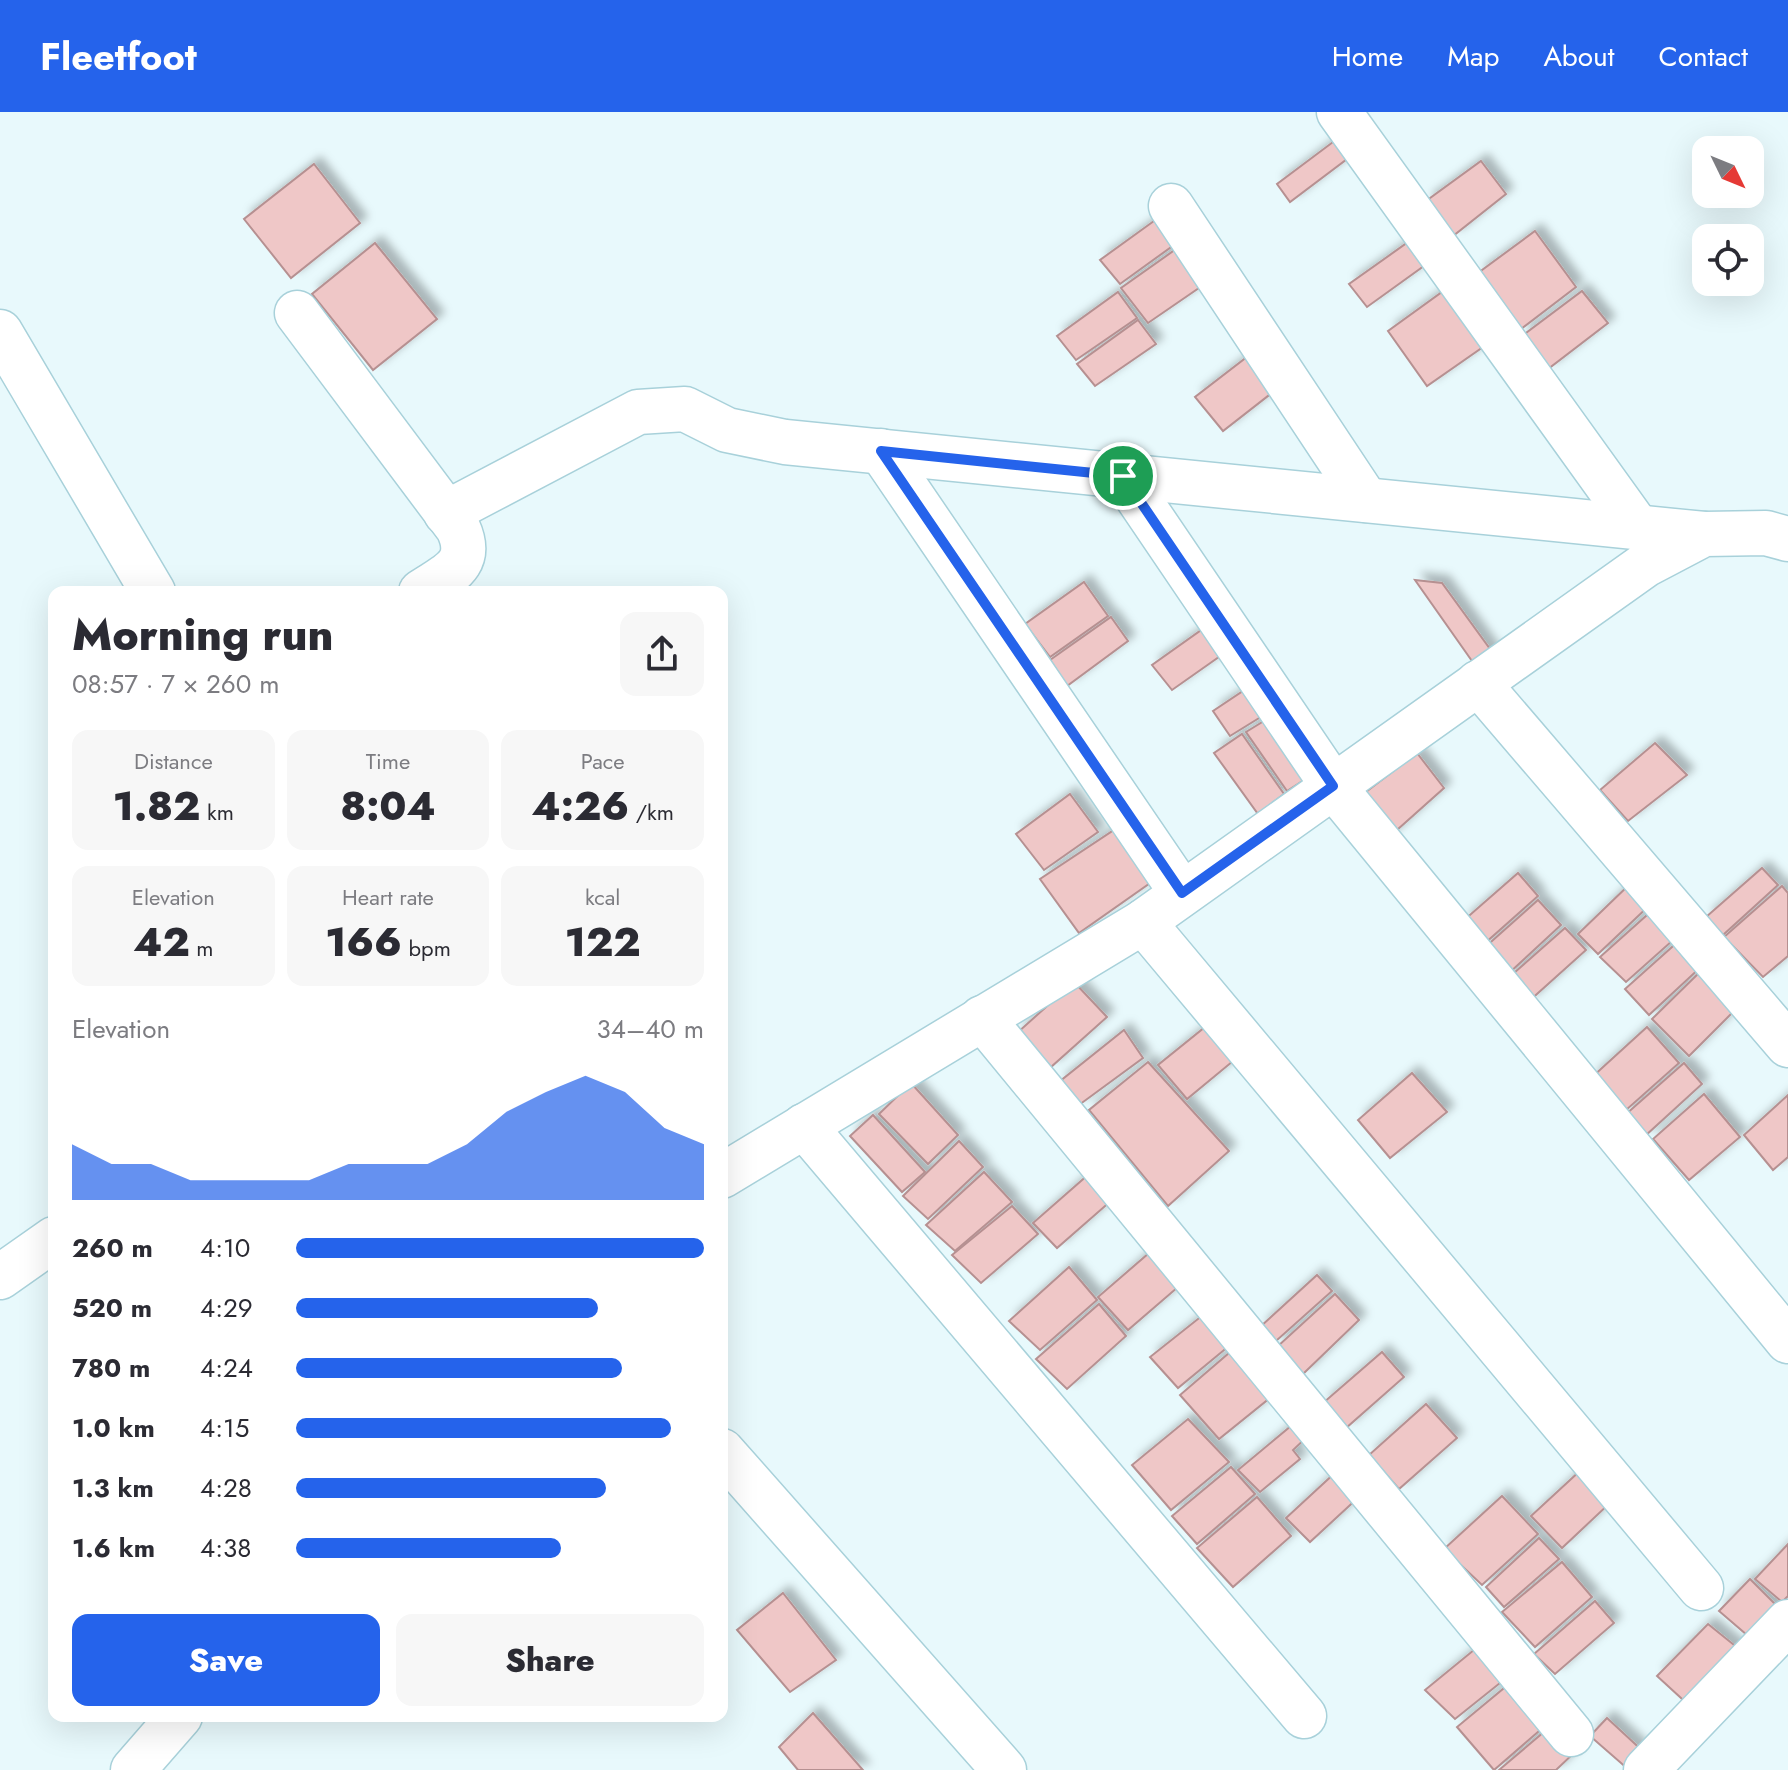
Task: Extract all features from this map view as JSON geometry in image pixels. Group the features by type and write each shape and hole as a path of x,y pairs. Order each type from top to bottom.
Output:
{"street":[{"path":"1339,112 1638,528"},
{"path":"1171,206 1366,500"},
{"path":"297,313 465,543 462,559 453,571 430,586"},
{"path":"0,332 149,586"},
{"path":"446,513 638,412 685,409 727,430 785,442 1638,528 1704,534 1766,533 1788,539"},
{"path":"881,451 1182,893"},
{"path":"1123,476 1333,786 1788,1341"},
{"path":"728,1172 1143,922 1645,565 1704,534"},
{"path":"1478,683 1788,1045"},
{"path":"1143,922 1701,1588"},
{"path":"982,1018 1571,1734"},
{"path":"804,1126 1304,1716"},
{"path":"0,1277 48,1243"},
{"path":"728,1458 1004,1770"},
{"path":"1646,1770 1788,1622"},
{"path":"133,1770 175,1722"}],"building":[{"path":"1337,139 1351,156 1290,202 1277,184"},
{"path":"1481,161 1506,194 1453,236 1426,201"},
{"path":"314,164 360,223 291,278 244,219"},
{"path":"1165,213 1185,237 1120,284 1100,260"},
{"path":"1535,231 1576,287 1521,329 1478,273"},
{"path":"1411,240 1428,263 1367,307 1349,284"},
{"path":"1186,242 1212,279 1148,323 1121,288"},
{"path":"375,243 437,319 373,370 312,294"},
{"path":"1582,291 1608,323 1548,369 1522,336"},
{"path":"1118,292 1137,318 1076,360 1057,336"},
{"path":"1442,292 1483,347 1427,386 1388,331"},
{"path":"1138,320 1156,344 1095,386 1077,364"},
{"path":"1256,350 1282,385 1223,431 1195,397"},
{"path":"1415,580 1442,583 1498,660 1479,671"},
{"path":"1084,582 1108,616 1050,657 1025,624"},
{"path":"1111,617 1128,641 1067,686 1050,660"},
{"path":"1214,621 1233,647 1172,690 1152,665"},
{"path":"1255,683 1272,710 1230,736 1213,711"},
{"path":"1277,713 1318,771 1287,791 1246,732"},
{"path":"1242,734 1284,794 1258,814 1214,753"},
{"path":"1655,743 1687,775 1628,821 1600,790"},
{"path":"1417,753 1444,788 1388,838 1358,798"},
{"path":"1070,794 1098,832 1044,870 1016,834"},
{"path":"1117,828 1153,881 1079,933 1040,879"},
{"path":"1762,868 1778,885 1723,935 1706,917"},
{"path":"1518,873 1538,896 1484,944 1463,921"},
{"path":"1632,882 1653,902 1598,954 1578,934"},
{"path":"1782,886 1788,893 1788,956 1763,977 1724,937"},
{"path":"1538,900 1561,925 1508,974 1483,949"},
{"path":"1656,907 1681,933 1626,982 1600,957"},
{"path":"1565,928 1586,950 1528,1002 1506,980"},
{"path":"1681,939 1703,965 1649,1015 1625,989"},
{"path":"1707,965 1742,1003 1689,1056 1652,1019"},
{"path":"1074,982 1107,1017 1051,1067 1017,1033"},
{"path":"1215,1019 1244,1052 1187,1099 1158,1065"},
{"path":"1647,1027 1679,1063 1625,1111 1591,1078"},
{"path":"1124,1030 1143,1058 1079,1105 1059,1082"},
{"path":"1148,1062 1229,1151 1168,1206 1089,1110"},
{"path":"1684,1063 1702,1084 1645,1136 1625,1115"},
{"path":"1412,1073 1447,1112 1390,1158 1358,1120"},
{"path":"911,1083 958,1135 928,1164 879,1114"},
{"path":"1704,1094 1740,1137 1689,1180 1653,1139"},
{"path":"1788,1095 1788,1157 1773,1170 1744,1135"},
{"path":"873,1115 925,1172 902,1192 850,1136"},
{"path":"959,1141 983,1167 928,1219 903,1196"},
{"path":"984,1172 1012,1202 955,1251 926,1225"},
{"path":"1089,1174 1112,1200 1057,1248 1033,1223"},
{"path":"1012,1206 1038,1234 981,1283 952,1255"},
{"path":"1156,1247 1185,1281 1128,1330 1098,1297"},
{"path":"1069,1267 1097,1300 1040,1350 1009,1321"},
{"path":"1317,1275 1332,1291 1276,1341 1260,1327"},
{"path":"1335,1294 1359,1320 1303,1374 1278,1346"},
{"path":"1099,1304 1126,1336 1067,1389 1036,1359"},
{"path":"1208,1311 1235,1341 1178,1388 1150,1357"},
{"path":"1236,1347 1276,1393 1219,1439 1180,1395"},
{"path":"1382,1352 1404,1377 1346,1428 1323,1403"},
{"path":"1426,1404 1457,1438 1399,1489 1369,1455"},
{"path":"1188,1419 1229,1462 1171,1510 1132,1465"},
{"path":"1297,1421 1309,1435 1293,1450 1300,1459 1260,1492 1238,1470"},
{"path":"1231,1467 1255,1494 1197,1544 1172,1516"},
{"path":"1582,1469 1611,1502 1562,1548 1531,1516"},
{"path":"1337,1471 1361,1495 1310,1542 1286,1518"},
{"path":"1502,1496 1538,1534 1482,1585 1444,1549"},
{"path":"1257,1497 1291,1536 1233,1587 1197,1548"},
{"path":"1539,1538 1559,1559 1504,1607 1486,1587"},
{"path":"1788,1544 1788,1596 1782,1602 1755,1579"},
{"path":"1562,1562 1592,1597 1535,1647 1502,1612"},
{"path":"1750,1579 1782,1611 1754,1641 1719,1611"},
{"path":"783,1593 836,1660 790,1692 737,1630"},
{"path":"1595,1601 1614,1623 1555,1674 1534,1654"},
{"path":"1708,1624 1744,1653 1693,1709 1657,1676"},
{"path":"1480,1645 1510,1675 1455,1719 1425,1690"},
{"path":"1509,1684 1546,1725 1494,1770 1457,1727"},
{"path":"813,1713 863,1770 798,1770 779,1747"},
{"path":"1607,1718 1647,1755 1629,1770 1590,1736"},
{"path":"1551,1726 1575,1752 1556,1770 1499,1770"}],"route":[{"path":"881,451 1123,476 1333,786 1182,893 881,451"}]}
